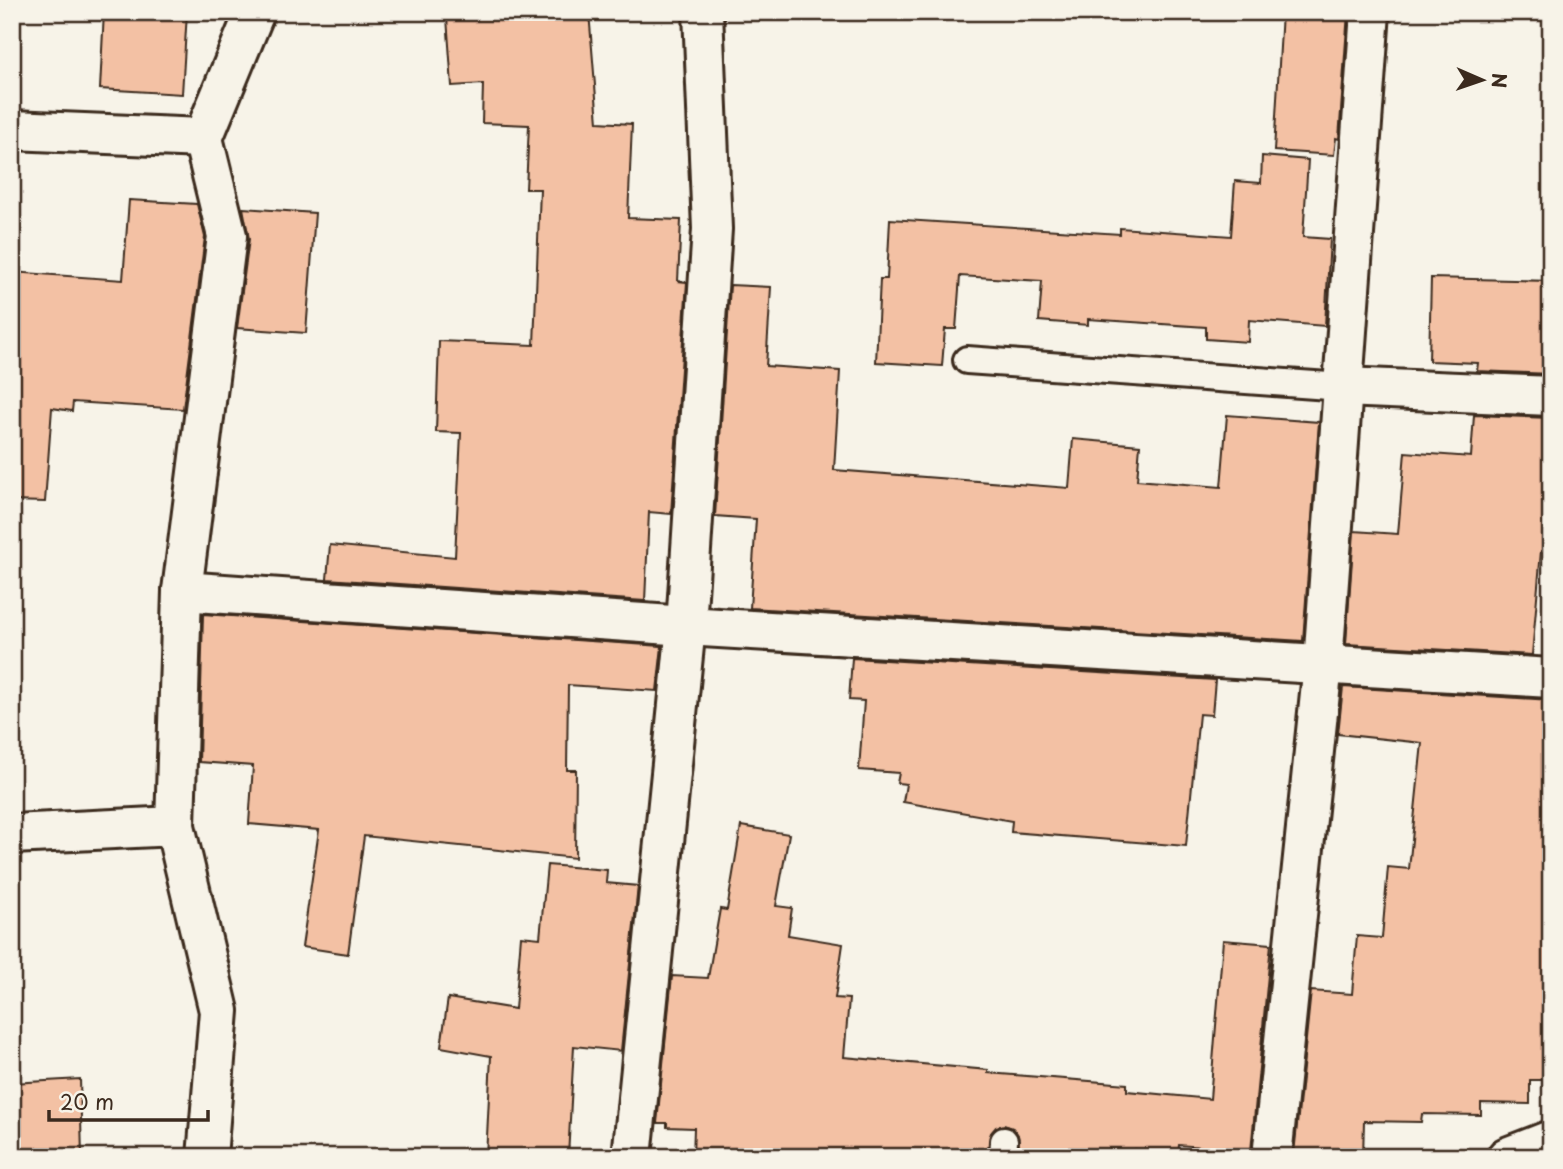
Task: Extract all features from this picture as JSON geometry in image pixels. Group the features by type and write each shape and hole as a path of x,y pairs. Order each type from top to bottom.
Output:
{"street":[{"path":"207,1157 219,1011 175,826 181,591 227,236 203,138 255,12"},
{"path":"632,1157 686,626 712,229 703,12"},
{"path":"1272,1157 1322,664 1370,12"},
{"path":"12,130 203,138"},
{"path":"1343,387 1551,396"},
{"path":"181,591 686,626 1551,678"},
{"path":"12,834 175,826"},
{"path":"1507,1157 1551,1140"}],"lane":[{"path":"967,360 1343,387"}],"building":[{"path":"104,12 187,12 182,94 100,89"},
{"path":"516,12 589,12 598,122 632,124 628,218 681,220 678,281 687,282 671,514 649,512 645,601 327,579 330,545 455,557 461,433 436,432 439,341 534,345 540,189 526,189 529,125 482,123 483,84 452,86 447,18"},
{"path":"1282,12 1348,12 1339,139 1336,138 1334,155 1274,151"},
{"path":"1262,156 1308,160 1303,237 1330,239 1325,326 1249,320 1248,342 1206,339 1206,327 1088,319 1088,325 1039,321 1042,281 960,276 956,329 945,329 942,366 876,362 880,279 887,279 890,219 1120,234 1120,228 1231,236 1235,181 1261,183"},
{"path":"129,200 197,204 205,237 183,409 73,402 72,411 52,408 45,502 12,501 12,272 123,280"},
{"path":"243,208 315,213 306,333 237,328 249,239"},
{"path":"1431,278 1551,281 1551,374 1477,371 1478,363 1429,361"},
{"path":"730,285 771,287 766,366 840,371 834,470 1069,488 1073,439 1140,445 1137,480 1221,487 1227,415 1319,422 1303,641 750,608 756,519 715,516"},
{"path":"1474,415 1551,418 1551,552 1541,551 1532,655 1346,644 1354,531 1398,534 1405,452 1471,457"},
{"path":"203,614 662,646 657,691 568,685 567,770 576,770 575,858 364,836 348,954 302,947 319,830 249,824 253,766 199,762"},
{"path":"852,658 1215,680 1212,715 1199,714 1186,846 1011,832 1012,821 903,802 906,784 897,783 899,773 859,770 864,701 849,700"},
{"path":"1343,687 1551,700 1551,1080 1530,1080 1530,1104 1481,1103 1481,1115 1422,1114 1421,1122 1364,1121 1363,1157 1306,1157 1294,1154 1311,991 1352,994 1357,936 1382,938 1388,867 1409,869 1422,743 1338,734"},
{"path":"741,826 789,834 776,906 792,908 788,935 843,944 835,998 849,999 844,1057 988,1070 988,1073 1127,1084 1127,1091 1210,1099 1223,940 1271,944 1251,1151 1179,1145 1178,1154 1134,1149 1134,1157 1019,1157 1018,1135 1013,1128 1004,1125 996,1127 991,1133 987,1157 693,1157 694,1128 667,1127 667,1123 657,1123 672,976 708,978 720,909 727,910"},
{"path":"547,865 607,870 606,883 638,886 621,1051 574,1046 568,1157 486,1157 491,1056 441,1047 448,998 515,1009 521,936 540,938"},
{"path":"80,1079 82,1157 12,1157 12,1083"}]}
